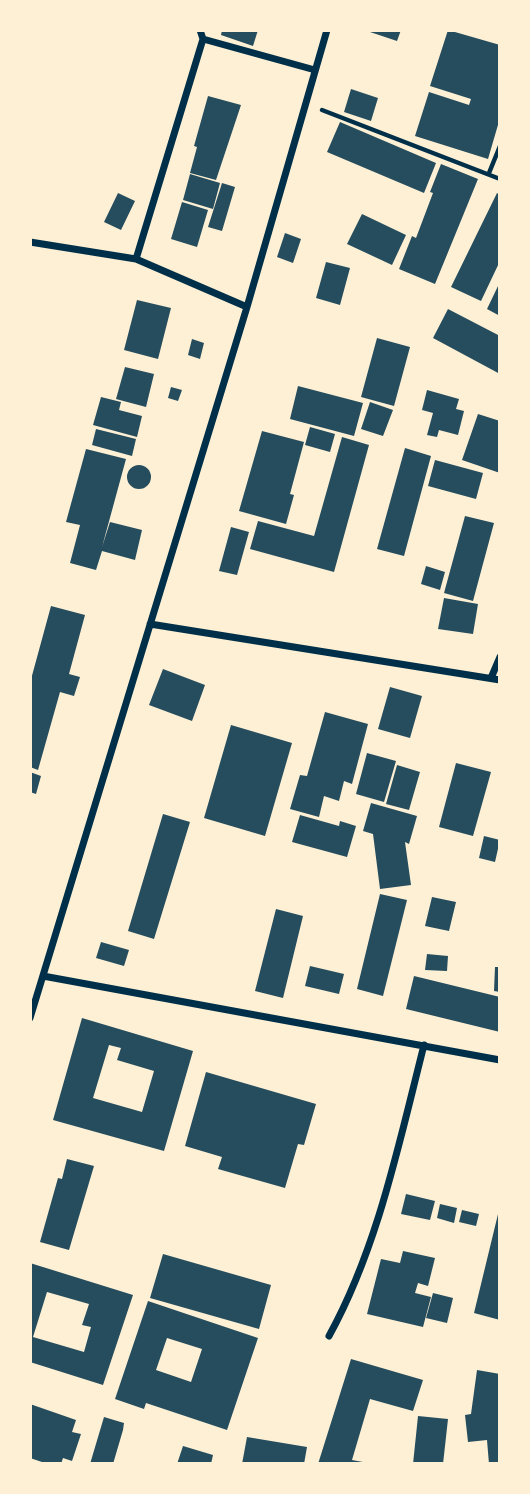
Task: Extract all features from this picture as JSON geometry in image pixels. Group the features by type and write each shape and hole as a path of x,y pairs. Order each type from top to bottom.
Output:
{"street":[{"path":"136,259 203,39 200,30"},
{"path":"30,1018 247,307 327,30"},
{"path":"203,39 315,70"},
{"path":"30,242 136,259 247,307"},
{"path":"150,624 500,680"},
{"path":"491,678 500,657"},
{"path":"43,976 500,1060"},
{"path":"329,1336 365,1257 395,1158 424,1045"}],"path":[{"path":"305,103 500,179"},
{"path":"489,173 500,146"}],"building":[{"path":"222,30 258,30 253,46 221,35"},
{"path":"364,30 401,30 397,41"},
{"path":"448,30 500,45 500,118 488,159 415,136 429,92 469,105 471,99 430,86"},
{"path":"351,89 378,98 371,121 344,112"},
{"path":"208,96 241,105 216,180 190,173 197,147 194,146"},
{"path":"340,122 436,163 424,193 327,152"},
{"path":"441,164 478,179 435,284 399,269 412,236 416,238"},
{"path":"190,174 220,183 213,209 183,200"},
{"path":"222,183 235,187 222,231 208,227"},
{"path":"118,193 135,201 121,230 104,222"},
{"path":"497,193 500,195 500,261 481,301 451,287"},
{"path":"182,202 208,210 197,247 171,239"},
{"path":"362,214 406,235 392,265 347,244"},
{"path":"285,233 301,239 293,263 277,257"},
{"path":"326,262 350,268 340,305 316,298"},
{"path":"498,286 500,287 500,316 487,309"},
{"path":"137,300 171,308 158,359 124,350"},
{"path":"448,309 500,336 500,374 433,338"},
{"path":"377,338 410,347 394,406 361,397"},
{"path":"192,339 204,343 200,359 188,355"},
{"path":"125,367 154,374 146,407 116,399"},
{"path":"298,386 363,403 354,436 290,419"},
{"path":"171,387 182,390 178,401 168,398"},
{"path":"427,390 459,399 456,409 464,411 458,435 439,430 437,437 427,435 433,413 422,410"},
{"path":"101,397 121,402 119,410 142,416 137,437 93,425"},
{"path":"370,402 393,410 383,436 361,429"},
{"path":"478,414 500,421 500,473 462,460"},
{"path":"310,427 335,434 330,452 305,445"},
{"path":"96,429 136,439 132,456 92,445"},
{"path":"262,431 304,442 290,494 294,495 286,524 239,511"},
{"path":"342,437 369,445 334,572 250,549 258,521 314,536"},
{"path":"405,448 431,456 404,556 377,549"},
{"path":"86,449 126,459 102,547 110,522 142,530 135,560 102,551 96,570 70,563 80,525 66,522"},
{"path":"435,460 483,473 476,499 428,486"},
{"path":"134,465 144,465 151,472 151,482 144,489 134,489 127,482 127,472"},
{"path":"465,516 494,523 473,601 444,593"},
{"path":"231,527 249,532 237,575 219,571"},
{"path":"426,566 445,572 440,590 421,584"},
{"path":"444,598 478,604 473,634 438,629"},
{"path":"51,606 85,615 69,674 80,677 74,696 60,692 38,770 30,767 30,683"},
{"path":"163,669 205,685 192,721 149,705"},
{"path":"390,687 422,696 410,738 378,729"},
{"path":"325,712 368,724 352,784 344,781 339,801 324,796 319,817 290,809 300,775 307,776"},
{"path":"231,725 292,743 265,836 204,818"},
{"path":"367,753 396,761 384,802 356,794"},
{"path":"456,763 491,772 473,836 439,827"},
{"path":"397,765 420,772 409,810 386,804"},
{"path":"30,772 41,776 36,794 30,792"},
{"path":"371,803 417,816 409,844 405,842 411,885 380,889 373,834 363,831"},
{"path":"163,814 190,822 154,939 128,931"},
{"path":"300,815 339,826 340,821 356,826 347,857 292,842"},
{"path":"484,836 500,840 495,862 479,858"},
{"path":"380,894 407,900 383,996 357,989"},
{"path":"432,897 456,902 449,931 425,926"},
{"path":"276,909 303,916 283,998 255,991"},
{"path":"101,942 129,950 124,966 96,958"},
{"path":"427,954 448,956 447,971 425,970"},
{"path":"310,966 344,974 339,994 305,986"},
{"path":"495,967 500,967 500,992 494,991"},
{"path":"414,976 500,997 500,1032 406,1009"},
{"path":"82,1018 193,1051 164,1151 53,1120","holes":["109,1045 121,1048 117,1060 154,1071 142,1112 93,1098"]},
{"path":"206,1072 316,1104 304,1145 298,1144 285,1188 218,1169 222,1157 185,1146"},
{"path":"67,1159 94,1166 69,1250 40,1242 58,1178 62,1179"},
{"path":"406,1194 435,1201 430,1220 401,1214"},
{"path":"440,1204 457,1208 454,1223 437,1218"},
{"path":"462,1210 479,1214 476,1226 459,1222"},
{"path":"500,1210 500,1320 474,1313"},
{"path":"403,1251 435,1258 428,1286 418,1283 415,1293 431,1297 423,1327 367,1314 381,1259 400,1263"},
{"path":"163,1254 271,1285 259,1329 150,1298"},
{"path":"30,1263 133,1295 103,1385 30,1362","holes":["47,1292 89,1304 82,1325 91,1327 84,1352 33,1337"]},
{"path":"433,1293 453,1298 447,1323 426,1318"},
{"path":"148,1301 258,1338 227,1430 146,1403 144,1409 115,1399","holes":["167,1338 202,1349 191,1382 156,1370"]},
{"path":"351,1359 423,1380 413,1411 370,1399 352,1460 374,1464 318,1464"},
{"path":"477,1370 500,1374 500,1464 489,1464 487,1440 468,1442 465,1415 471,1414"},
{"path":"30,1404 76,1420 72,1432 81,1434 72,1461 63,1458 61,1464 48,1464 30,1458"},
{"path":"418,1416 448,1419 443,1464 413,1464"},
{"path":"104,1417 124,1423 113,1464 90,1464"},
{"path":"247,1437 307,1447 304,1464 242,1464"},
{"path":"183,1446 213,1455 211,1464 177,1464"}]}
